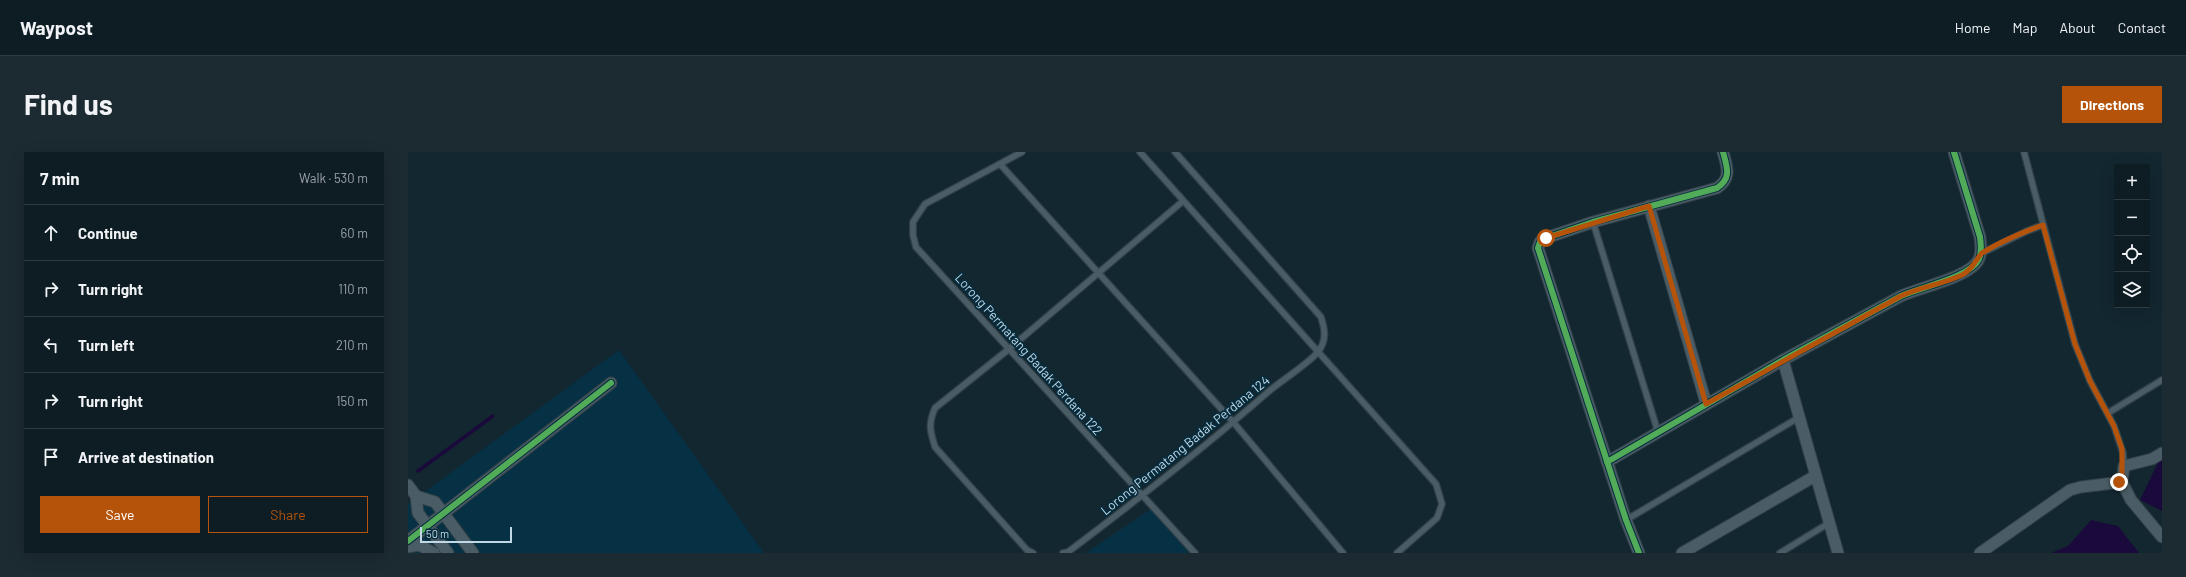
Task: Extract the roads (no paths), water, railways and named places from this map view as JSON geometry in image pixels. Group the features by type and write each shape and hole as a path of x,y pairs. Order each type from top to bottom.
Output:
{"street":[{"path":"1639,553 1626,520 1538,248 1540,242 1546,238 1592,222 1717,188 1724,183 1727,176 1728,169 1723,152"},
{"path":"1607,462 1783,360 1907,293 1962,275 1972,268 1980,254 1980,237 1954,152"},
{"path":"1649,206 1706,404"},
{"path":"1783,360 1798,418 1838,553"},
{"path":"408,541 611,383"},
{"path":"2162,453 2152,459 2124,466 2122,482 2131,500 2162,537"},
{"path":"1682,553 1815,476"},
{"path":"1980,553 2070,490 2080,487 2122,482"},
{"path":"408,485 416,496 418,513 448,553"},
{"path":"416,496 435,502 473,553"},
{"path":"408,547 419,546 434,553"}],"lane":[{"path":"1022,152 1000,164 1234,423 1343,553"},
{"path":"1140,152 1436,484 1442,504 1437,518 1397,553"},
{"path":"1174,152 1321,317 1326,334 1318,352"},
{"path":"2024,152 2075,344 2090,381 2108,413 2122,449 2124,466"},
{"name":"Lorong Permatang Badak Perdana 122","path":"1000,164 925,204 913,222 916,247 1195,553"},
{"path":"1033,553 1028,550 935,447 929,421 935,408 1009,349 1183,201"},
{"path":"1592,222 1658,432"},
{"path":"1980,254 2027,231 2043,225"},
{"name":"Lorong Permatang Badak Perdana 124","path":"1063,553 1068,552 1143,496 1234,423 1318,352"},
{"path":"2108,413 2162,380"},
{"path":"1626,520 1798,418"},
{"path":"1780,553 1829,523"}],"waterway":[{"path":"418,471 493,416"}]}
